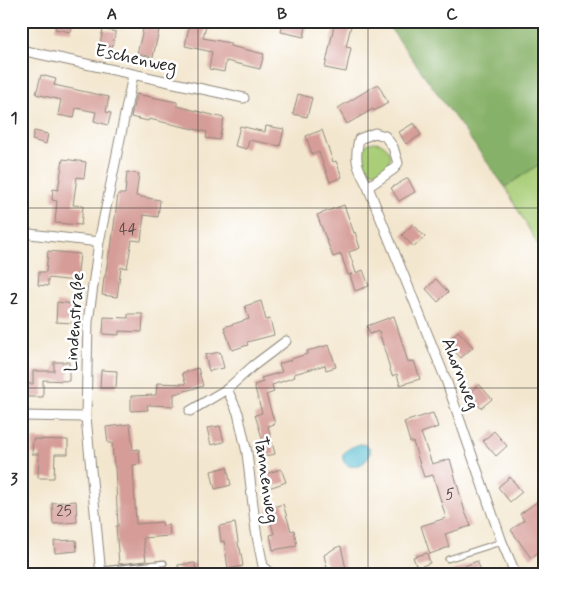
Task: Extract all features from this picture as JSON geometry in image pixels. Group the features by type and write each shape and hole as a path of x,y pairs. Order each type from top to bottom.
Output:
{"street":[{"name":"Eschenweg","path":"21,50 244,98"},
{"name":"Lindenstraße","path":"101,572 86,417 88,322 99,242 133,75"},
{"name":"Ahornweg","path":"368,187 394,169 398,163 393,147 385,136 375,133 359,139 356,154 358,168 368,187 446,380 502,542 516,575"},
{"path":"21,233 99,242"},
{"path":"190,411 227,389 286,341"},
{"name":"Tannenweg","path":"227,389 238,412 247,454 256,531 264,566 273,575"},
{"path":"21,416 86,417"}],"lane":[{"path":"448,559 502,542"},
{"path":"101,572 164,563"}],"green space":[{"path":"364,21 544,21 544,161 505,187 390,28"},
{"path":"375,142 386,146 390,157 386,168 375,172 364,168 360,157 364,146"},
{"path":"544,161 544,256 505,187"}],"water":[{"path":"360,444 367,445 370,448 369,457 366,461 356,466 347,465 344,462 343,455 350,448"}],"building":[{"path":"57,21 74,21 71,32 55,29"},
{"path":"145,21 161,21 153,57 137,54"},
{"path":"283,21 307,21 304,37 281,32"},
{"path":"335,21 352,21 346,47 351,48 346,72 325,68"},
{"path":"190,22 206,25 203,38 230,43 230,46 264,54 260,69 226,61 224,72 209,69 212,52 185,46"},
{"path":"103,29 116,32 112,47 100,44"},
{"path":"41,75 56,79 54,85 109,97 106,112 111,113 108,125 94,121 96,112 76,108 74,118 58,115 61,100 36,94"},
{"path":"378,84 388,103 347,124 338,108"},
{"path":"136,94 177,102 177,106 224,118 219,140 206,138 207,132 149,119 148,121 131,117"},
{"path":"298,94 312,98 307,117 293,114"},
{"path":"414,123 421,135 406,144 399,132"},
{"path":"240,126 265,132 266,126 284,129 280,146 249,140 247,149 235,146"},
{"path":"322,130 333,162 336,161 342,177 330,182 319,152 312,154 306,136"},
{"path":"34,131 48,134 46,144 32,140"},
{"path":"63,159 86,162 84,178 77,177 73,205 83,206 81,225 55,223 57,201 52,200 53,189 58,190"},
{"path":"127,172 139,174 136,196 160,200 158,217 144,215 141,241 132,240 127,268 121,267 117,297 102,295 111,249 118,194 125,194"},
{"path":"408,178 415,192 399,201 391,188"},
{"path":"344,205 360,248 349,252 356,273 363,270 369,286 355,291 350,275 352,274 348,275 341,254 333,257 317,215"},
{"path":"413,224 425,237 414,247 402,235"},
{"path":"48,251 80,254 77,281 48,278 48,286 38,285 39,272 46,272"},
{"path":"436,279 448,292 438,302 426,289"},
{"path":"261,301 266,320 270,319 274,335 247,342 248,345 232,350 224,327 249,319 245,306"},
{"path":"57,302 74,304 73,323 56,322"},
{"path":"128,314 143,314 142,332 119,331 119,335 103,334 104,317 128,318"},
{"path":"394,316 408,362 414,361 420,379 400,385 397,374 392,376 379,331 370,334 367,326"},
{"path":"458,331 473,347 461,358 446,342"},
{"path":"329,345 336,367 326,370 325,365 294,374 295,377 272,385 274,392 266,395 275,424 268,426 275,454 261,457 257,442 263,441 255,415 262,413 254,385 263,382 261,378 282,372 279,364 307,354 307,351"},
{"path":"220,352 224,368 209,371 205,355"},
{"path":"54,362 69,362 69,381 43,380 43,397 21,397 21,383 33,384 33,371 54,371"},
{"path":"198,368 203,386 174,394 174,406 147,405 148,410 131,411 131,396 156,395 157,383 186,384 182,373"},
{"path":"101,370 117,371 116,388 100,388"},
{"path":"479,384 492,399 481,408 468,394"},
{"path":"433,413 438,427 421,433 432,464 450,459 465,512 471,526 445,534 449,547 430,554 421,526 446,518 433,475 424,477 413,442 410,442 404,422"},
{"path":"130,424 133,450 139,449 140,464 133,465 136,524 162,522 163,526 169,525 170,536 143,538 146,561 119,564 115,466 112,443 108,443 106,427"},
{"path":"220,426 224,442 211,445 207,428"},
{"path":"494,431 507,446 496,456 483,441"},
{"path":"33,439 68,440 68,454 55,454 54,478 38,478 39,454 32,454"},
{"path":"227,467 231,485 215,489 211,471"},
{"path":"281,469 286,482 266,489 262,475"},
{"path":"510,477 522,492 510,502 498,487"},
{"path":"544,497 544,548 531,558 511,530 524,520 520,514"},
{"path":"76,501 77,522 53,524 52,503"},
{"path":"283,504 291,531 294,530 297,546 273,550 270,535 274,534 267,509"},
{"path":"235,523 243,566 228,569 224,541 221,542 219,526"},
{"path":"76,540 77,551 55,553 54,541"},
{"path":"341,546 346,569 328,573 324,555"},
{"path":"427,553 430,563 417,568 413,557"},
{"path":"477,561 483,575 445,575 445,574"},
{"path":"195,563 196,575 179,575 178,565"}]}
